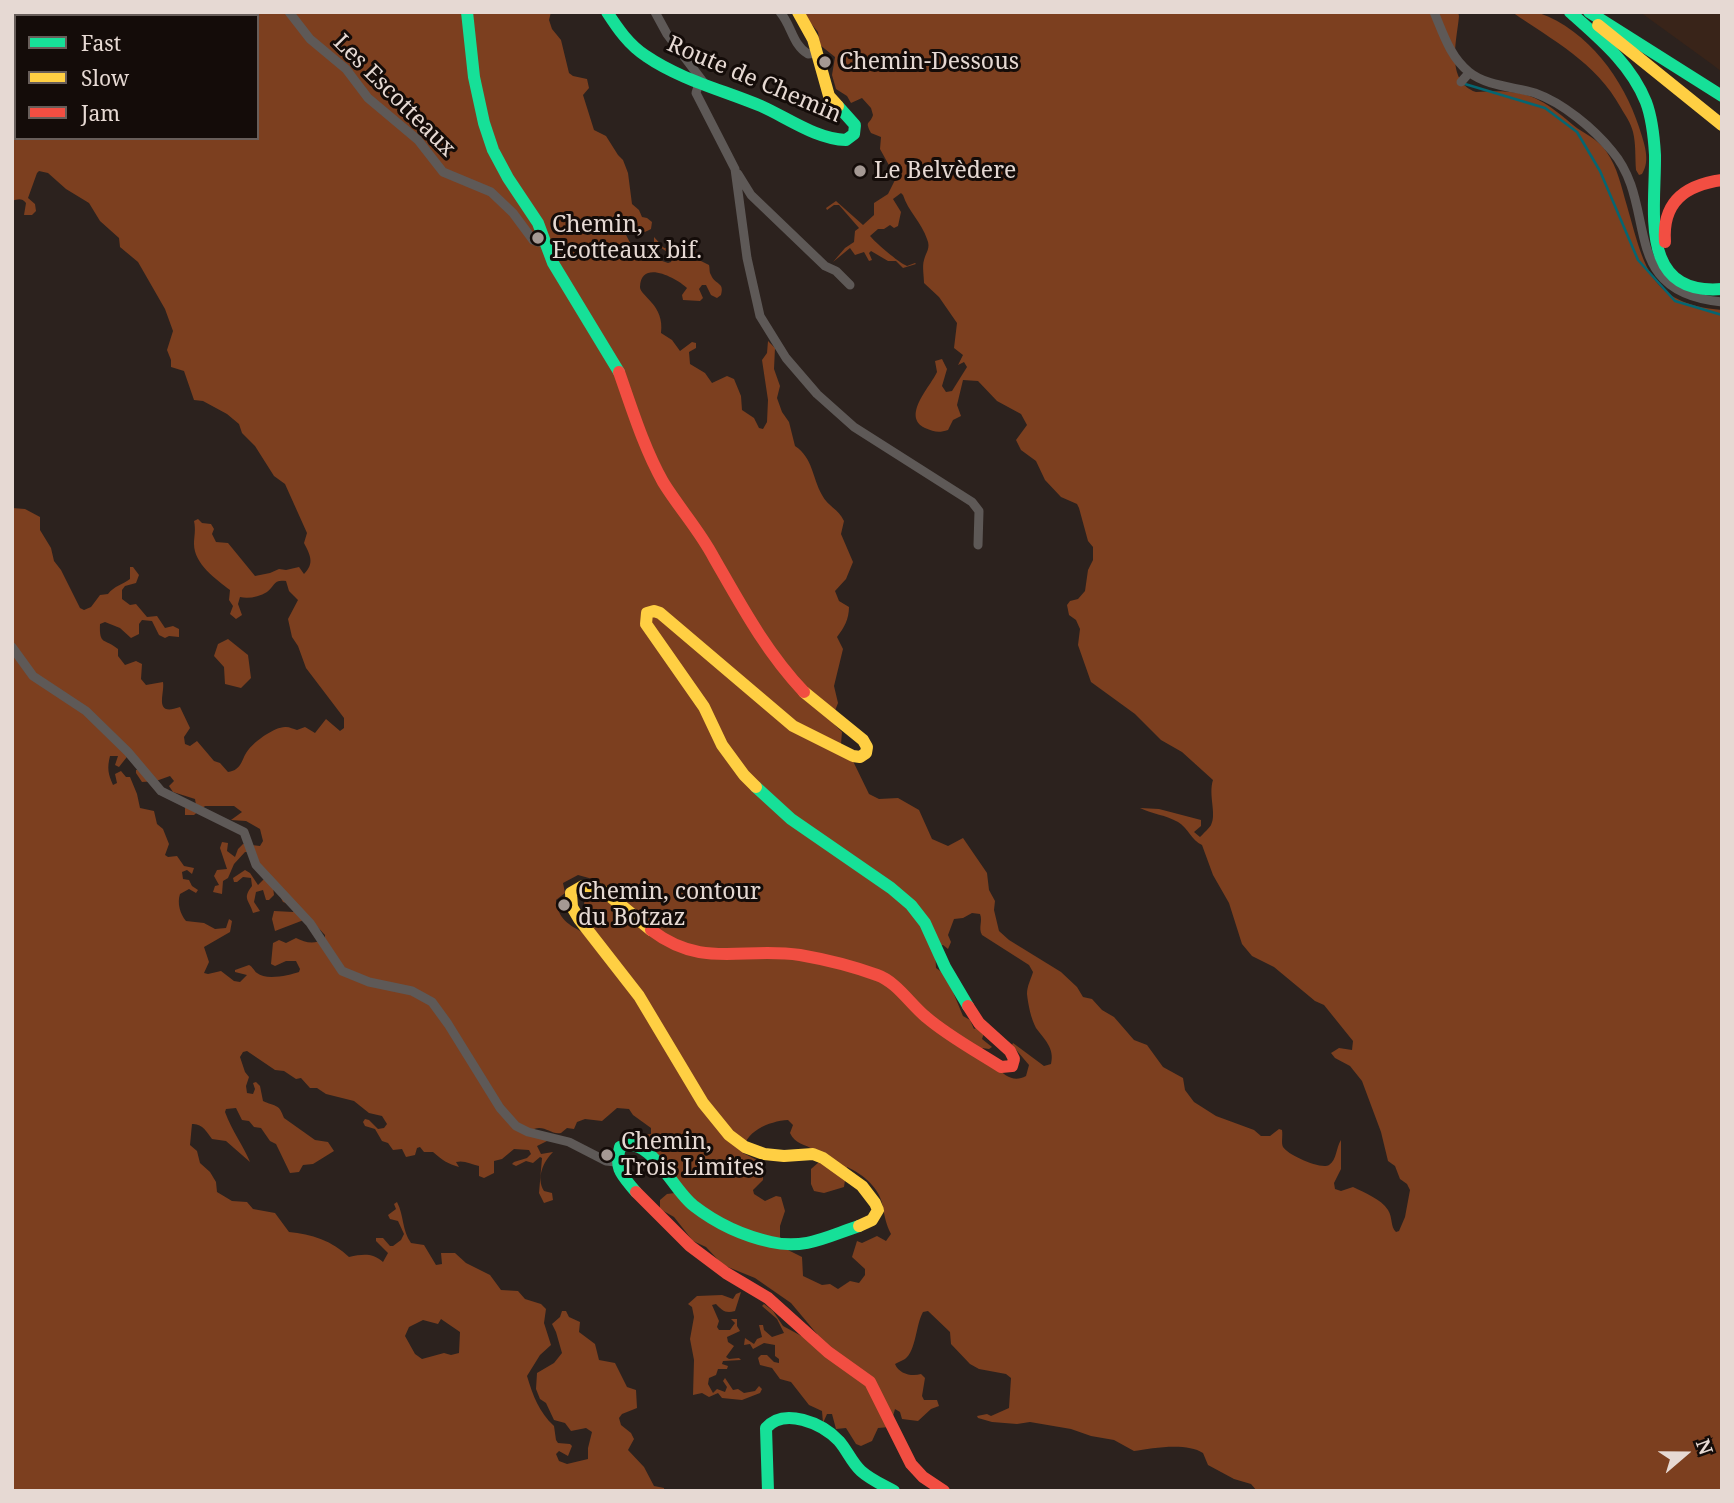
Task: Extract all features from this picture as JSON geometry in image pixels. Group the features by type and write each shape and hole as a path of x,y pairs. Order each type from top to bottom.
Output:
{"main road":[{"path":"467,12 472,71 486,132 503,168 538,223 552,263 616,364 639,429 663,481 713,555 739,606 793,680 811,699 863,740 867,747 866,753 860,757 853,756 793,726 660,613 647,613 646,624 704,707 723,745 744,775 791,819 891,888 911,905 925,923 945,967 974,1016 986,1032 1010,1051 1014,1059 1012,1066 1002,1067 931,1021 894,985 872,972 800,955 709,955 690,952 654,933 597,887 582,886 571,893 572,907 638,995 696,1093 719,1124 741,1145 757,1153 783,1157 813,1154 829,1161 866,1189 878,1212 870,1223 814,1243 790,1246 725,1225 696,1209 680,1195 640,1147 629,1143 620,1147 616,1162 621,1174 638,1195 691,1246 726,1273 768,1298 817,1343 870,1382 911,1464 923,1477 944,1491"},
{"name":"Route de Chemin","path":"607,12 632,46 662,66 834,139 846,140 854,134 855,125 829,96 811,33 798,12"},
{"path":"1570,12 1623,63 1645,102 1652,125 1655,152 1654,233 1661,260 1688,285 1702,289 1722,289"},
{"path":"1579,12 1722,125"},
{"path":"1589,12 1722,96"},
{"path":"1654,69 1722,136"},
{"path":"1722,180 1702,183 1682,194 1668,211 1664,230 1667,249 1678,267 1702,280 1722,280"},
{"path":"768,1491 766,1428 774,1419 787,1417 828,1433 839,1441 862,1472 894,1491"}],"street":[{"name":"Les Escotteaux","path":"289,12 310,39 346,69 368,98 418,140 443,172 491,192 513,213 530,237 536,242 545,241"},
{"path":"655,12 701,84 696,93 751,195 825,266 836,271 850,285"},
{"name":"Route de Chemin","path":"780,12 801,50 808,54 817,53"},
{"path":"1434,12 1448,44 1469,73 1546,98 1597,136 1618,158 1626,173 1635,198 1644,244 1657,270 1673,286 1688,295 1722,302"},
{"path":"1461,82 1469,73"},
{"path":"735,169 747,258 760,316 786,358 817,394 854,427 972,502 979,514 978,545"},
{"path":"12,647 33,676 86,711 128,752 161,791 244,832 256,865 310,923 342,971 382,986 412,991 432,1002 500,1108 516,1126 528,1132 569,1142 606,1161 616,1162"}],"shaded area":[{"path":"12,12 551,12 549,20 561,40 569,73 587,79 589,88 583,95 594,130 606,136 623,160 628,173 632,204 642,217 652,222 648,231 629,230 625,233 637,256 671,262 673,256 654,243 654,237 664,248 690,246 695,249 699,260 709,265 710,273 722,288 721,295 717,298 711,295 706,285 702,285 699,289 703,298 700,301 683,300 682,295 687,288 682,284 660,273 646,274 640,287 659,315 661,333 672,340 680,351 692,342 696,343 696,348 689,352 690,364 705,373 712,383 727,376 734,379 741,396 742,410 754,418 759,428 763,429 767,422 768,400 762,360 767,353 768,341 775,348 774,369 780,386 777,398 782,412 789,422 795,446 809,462 822,495 844,521 841,534 853,562 846,579 835,591 839,601 849,607 846,623 837,637 843,649 834,686 838,703 831,721 842,732 841,744 851,757 869,794 879,799 898,798 919,810 932,839 948,846 963,838 987,873 989,890 995,901 994,910 999,931 1061,972 1077,987 1083,997 1092,999 1102,1010 1114,1017 1134,1040 1147,1045 1163,1067 1183,1078 1185,1090 1194,1102 1216,1116 1254,1130 1261,1136 1270,1136 1279,1129 1282,1130 1282,1145 1286,1150 1305,1161 1319,1165 1332,1163 1341,1140 1341,1169 1334,1183 1335,1189 1341,1191 1353,1187 1377,1199 1388,1210 1396,1232 1405,1217 1410,1190 1400,1179 1395,1166 1388,1161 1381,1132 1362,1081 1350,1066 1331,1053 1339,1048 1352,1050 1353,1041 1324,1005 1315,1001 1274,967 1252,956 1242,944 1229,903 1213,875 1202,845 1178,822 1140,808 1159,809 1201,820 1201,826 1194,832 1200,837 1213,821 1213,780 1182,752 1161,740 1135,714 1091,682 1078,645 1080,629 1076,620 1069,615 1067,605 1085,591 1088,570 1093,560 1093,547 1088,541 1077,504 1061,497 1045,480 1036,461 1021,450 1016,440 1027,425 1021,414 997,401 978,381 963,380 957,405 961,416 953,420 948,430 934,431 918,423 917,409 937,372 935,361 942,359 947,369 942,386 946,392 952,391 967,367 964,362 958,365 963,355 954,348 957,323 939,297 924,283 923,262 928,242 903,195 901,193 893,199 901,212 898,226 894,228 890,225 878,229 870,236 903,264 916,264 903,268 896,261 888,261 871,251 869,253 872,260 869,261 864,252 855,255 850,248 833,262 854,242 855,231 859,228 839,205 827,210 826,208 836,201 863,225 874,215 874,203 888,194 896,178 880,149 881,137 871,133 868,126 873,115 871,108 862,98 851,103 847,96 836,89 832,75 835,57 820,45 818,32 805,12 1458,12 1456,69 1466,87 1476,92 1518,93 1539,100 1599,143 1610,157 1616,171 1645,263 1654,278 1664,290 1679,300 1722,310 1722,1491 1257,1491 1251,1484 1234,1479 1208,1465 1203,1453 1196,1450 1169,1447 1134,1451 1114,1440 1071,1429 1030,1422 992,1422 978,1418 977,1416 991,1416 1009,1408 1011,1378 1006,1374 979,1369 970,1364 951,1344 950,1332 928,1311 923,1312 909,1355 895,1364 906,1374 921,1374 925,1378 922,1396 924,1400 937,1400 939,1406 931,1409 918,1421 902,1419 900,1412 895,1409 890,1427 878,1428 872,1441 861,1446 856,1444 846,1428 836,1429 832,1414 827,1414 823,1423 822,1411 809,1405 791,1382 780,1379 772,1368 760,1365 758,1358 761,1355 767,1355 779,1363 775,1356 775,1345 764,1343 753,1349 750,1344 744,1345 745,1338 754,1344 762,1337 759,1325 763,1325 764,1330 772,1337 784,1333 777,1319 762,1306 764,1304 773,1311 783,1326 807,1339 817,1334 791,1303 755,1278 723,1265 706,1247 693,1241 674,1217 660,1209 660,1200 667,1194 675,1193 680,1184 652,1145 642,1138 642,1135 651,1134 651,1128 629,1109 617,1108 602,1121 585,1119 577,1122 574,1129 567,1128 561,1133 534,1129 549,1140 537,1146 541,1154 553,1152 546,1160 541,1181 544,1191 552,1193 553,1200 544,1203 539,1193 542,1158 533,1163 526,1161 516,1166 512,1164 527,1158 531,1154 529,1150 514,1149 502,1159 494,1161 494,1173 484,1178 479,1176 479,1166 456,1162 459,1167 455,1166 433,1152 424,1152 420,1147 415,1155 406,1157 402,1149 393,1150 388,1143 382,1141 375,1129 365,1126 363,1122 365,1119 369,1120 378,1129 384,1128 387,1124 382,1116 369,1113 354,1101 310,1088 301,1078 296,1079 284,1071 275,1070 247,1051 240,1057 249,1077 247,1093 253,1094 253,1083 256,1082 260,1086 263,1101 278,1108 284,1118 315,1140 328,1142 334,1151 313,1164 303,1165 299,1172 290,1173 276,1144 270,1141 261,1128 242,1120 236,1108 226,1109 228,1119 250,1162 226,1141 212,1139 201,1126 192,1124 190,1145 197,1151 200,1163 216,1182 217,1192 232,1201 247,1202 253,1209 275,1213 289,1232 321,1239 349,1257 368,1255 383,1262 388,1253 376,1238 383,1238 393,1246 404,1234 398,1221 390,1219 388,1215 396,1209 394,1204 397,1202 411,1243 424,1245 436,1265 442,1264 441,1253 455,1253 466,1263 490,1275 501,1290 518,1291 525,1299 541,1304 546,1309 544,1323 551,1345 540,1355 527,1376 537,1403 554,1426 556,1440 558,1443 572,1446 568,1456 559,1451 556,1454 559,1461 567,1464 588,1459 592,1432 586,1428 571,1431 565,1423 554,1420 536,1389 537,1373 554,1363 562,1353 552,1324 562,1311 566,1311 569,1317 580,1322 579,1332 595,1344 599,1360 615,1363 627,1387 636,1390 637,1408 619,1418 621,1425 634,1439 628,1450 644,1467 654,1486 664,1488 664,1491 12,1491 12,508 25,509 40,517 40,530 80,608 84,610 91,607 100,595 108,594 130,579 130,567 133,567 139,575 136,583 125,586 122,590 122,599 130,605 136,604 147,617 157,616 165,628 173,626 179,629 179,637 165,638 159,635 152,621 142,620 139,634 131,638 120,628 105,622 100,624 102,639 118,649 118,656 125,665 136,661 142,664 141,679 146,685 163,682 163,707 180,707 190,728 184,737 185,744 190,746 197,741 214,761 220,763 228,772 239,766 246,752 256,742 282,727 297,730 305,727 315,733 326,719 340,731 344,728 344,718 306,668 292,637 288,619 298,600 289,591 286,581 276,582 261,595 240,597 238,604 242,615 236,619 230,614 233,606 229,600 230,590 207,570 195,551 194,521 198,519 202,523 211,524 216,542 228,543 255,576 299,567 304,574 310,563 310,555 304,543 307,533 285,484 274,476 255,446 242,433 239,424 203,401 194,400 184,371 171,367 167,350 173,331 165,309 138,262 120,247 119,238 100,221 89,203 66,189 48,173 39,171 28,198 35,204 36,211 32,215 24,215 26,203 20,199 12,201","holes":["130,753 143,769 136,770 142,782 170,776 174,781 169,786 173,792 195,799 196,805 185,808 185,815 194,815 205,806 234,806 242,812 231,820 246,821 260,829 263,841 260,846 243,844 235,857 227,851 228,843 222,842 220,848 227,869 217,870 214,876 219,885 215,886 213,892 222,894 223,881 228,878 234,864 245,852 251,852 254,858 251,864 265,878 258,885 245,870 233,878 234,882 243,877 251,878 252,886 247,899 253,913 260,911 254,902 256,892 263,890 266,900 269,900 274,895 273,887 283,891 283,902 298,907 293,912 274,911 272,919 275,931 309,918 325,935 325,938 314,942 296,938 286,943 279,940 273,943 271,964 275,966 286,961 296,961 299,972 266,977 249,965 235,970 247,975 240,982 234,981 221,971 204,973 209,962 204,947 230,932 232,921 229,919 226,928 215,929 204,923 186,921 179,905 180,894 189,889 196,893 198,890 189,880 183,879 182,872 187,870 192,874 194,868 184,866 177,856 165,855 169,844 163,829 157,824 154,811 140,808 130,777 126,777 121,771 115,774 117,783 113,785 108,771 110,756 118,756 115,765 119,767","578,875 596,880 603,886 601,896 584,903 592,927 584,933 569,924 559,912 556,900 565,893 563,883","972,913 980,914 982,935 1029,965 1033,972 1027,991 1029,1007 1036,1028 1050,1048 1052,1058 1051,1064 1044,1066 1013,1043 1029,1065 1026,1076 1012,1078 1001,1071 982,1048 992,1047 982,1039 984,1033 978,1027 974,1029 970,1020 963,1016 946,975 936,968 935,947 943,945 948,949 951,942 948,935 954,919","788,1120 793,1125 790,1133 792,1137 814,1150 819,1162 811,1169 814,1191 824,1193 844,1187 847,1167 865,1178 882,1201 891,1234 886,1241 877,1236 862,1243 857,1241 852,1257 865,1269 865,1275 859,1283 850,1281 838,1289 803,1276 802,1257 788,1250 780,1237 785,1211 781,1197 776,1196 765,1201 754,1194 753,1190 763,1180 763,1174 757,1160 743,1153 747,1139 765,1125","441,1319 460,1332 459,1353 444,1353 422,1359 415,1354 405,1336 409,1327 423,1320 438,1324"]},
{"path":"1512,12 1539,13 1557,21 1573,31 1602,59 1624,92 1639,127 1646,157 1642,174 1639,175 1636,170 1632,129 1611,92 1572,53"},
{"path":"1640,12 1722,12 1722,72 1713,65"},
{"path":"228,639 248,655 251,678 241,688 225,684 224,667 214,656 218,644"},
{"path":"741,1292 735,1311 726,1312 716,1304 712,1305 719,1321 719,1330 730,1330 735,1323 731,1319 737,1319 740,1331 727,1337 728,1342 734,1346 726,1357 741,1360 723,1361 722,1364 728,1366 727,1369 718,1369 716,1375 709,1378 708,1384 713,1393 717,1389 725,1392 725,1378 733,1390 738,1389 744,1393 755,1391 759,1386 762,1389 760,1393 742,1400 722,1398 718,1393 709,1397 702,1393 693,1395 694,1360 690,1339 694,1317 692,1307 688,1304 697,1296 722,1295 733,1299"}],"waterway":[{"path":"1465,84 1545,108 1577,132 1600,171 1638,260 1675,301 1722,315"}],"traffic: fast":[{"path":"467,12 474,77 493,150 538,223 553,263 619,372"},
{"path":"607,12 629,42 659,64 761,106 813,132 846,140 854,134 855,125 838,106"},
{"path":"1570,12 1623,64 1640,88 1646,102 1655,148 1654,223 1664,264 1676,278 1695,287 1722,289"},
{"path":"1589,12 1722,96"},
{"path":"756,787 791,819 891,888 911,905 925,923 945,967 968,1006"},
{"path":"636,1192 619,1167 620,1147 631,1145 641,1148 651,1155 694,1206 721,1223 751,1236 783,1244 806,1243 859,1226"},
{"path":"768,1491 766,1428 774,1422 793,1418 813,1423 832,1434 861,1471 894,1491"}],"traffic: slow":[{"path":"798,12 813,39 829,96 838,106"},
{"path":"1598,25 1722,125"},
{"path":"756,787 722,745 704,707 646,624 647,613 660,613 793,726 853,756 860,757 866,753 867,747 863,740 804,692"},
{"path":"651,930 605,892 592,886 583,886 571,893 572,907 579,919 639,996 703,1103 729,1135 745,1147 764,1154 813,1154 823,1158 862,1186 875,1203 878,1210 872,1220 859,1226"}],"traffic: jam":[{"path":"1665,242 1667,216 1678,198 1697,186 1722,180"},
{"path":"619,372 644,442 663,482 702,538 766,644 804,692"},
{"path":"651,930 688,950 724,954 800,955 877,975 891,983 926,1017 953,1037 1001,1067 1012,1066 1014,1059 1010,1051 979,1023 968,1006"},
{"path":"636,1192 690,1246 726,1273 768,1298 828,1352 870,1382 911,1464 923,1477 944,1491"}],"place":[{"name":"Chemin-Dessous","path":"825,62"},
{"name":"Le Belvèdere","path":"860,171"},
{"name":"Chemin, Ecotteaux bif.","path":"538,238"},
{"name":"Chemin, contour du Botzaz","path":"564,905"},
{"name":"Chemin, Trois Limites","path":"607,1155"}]}
